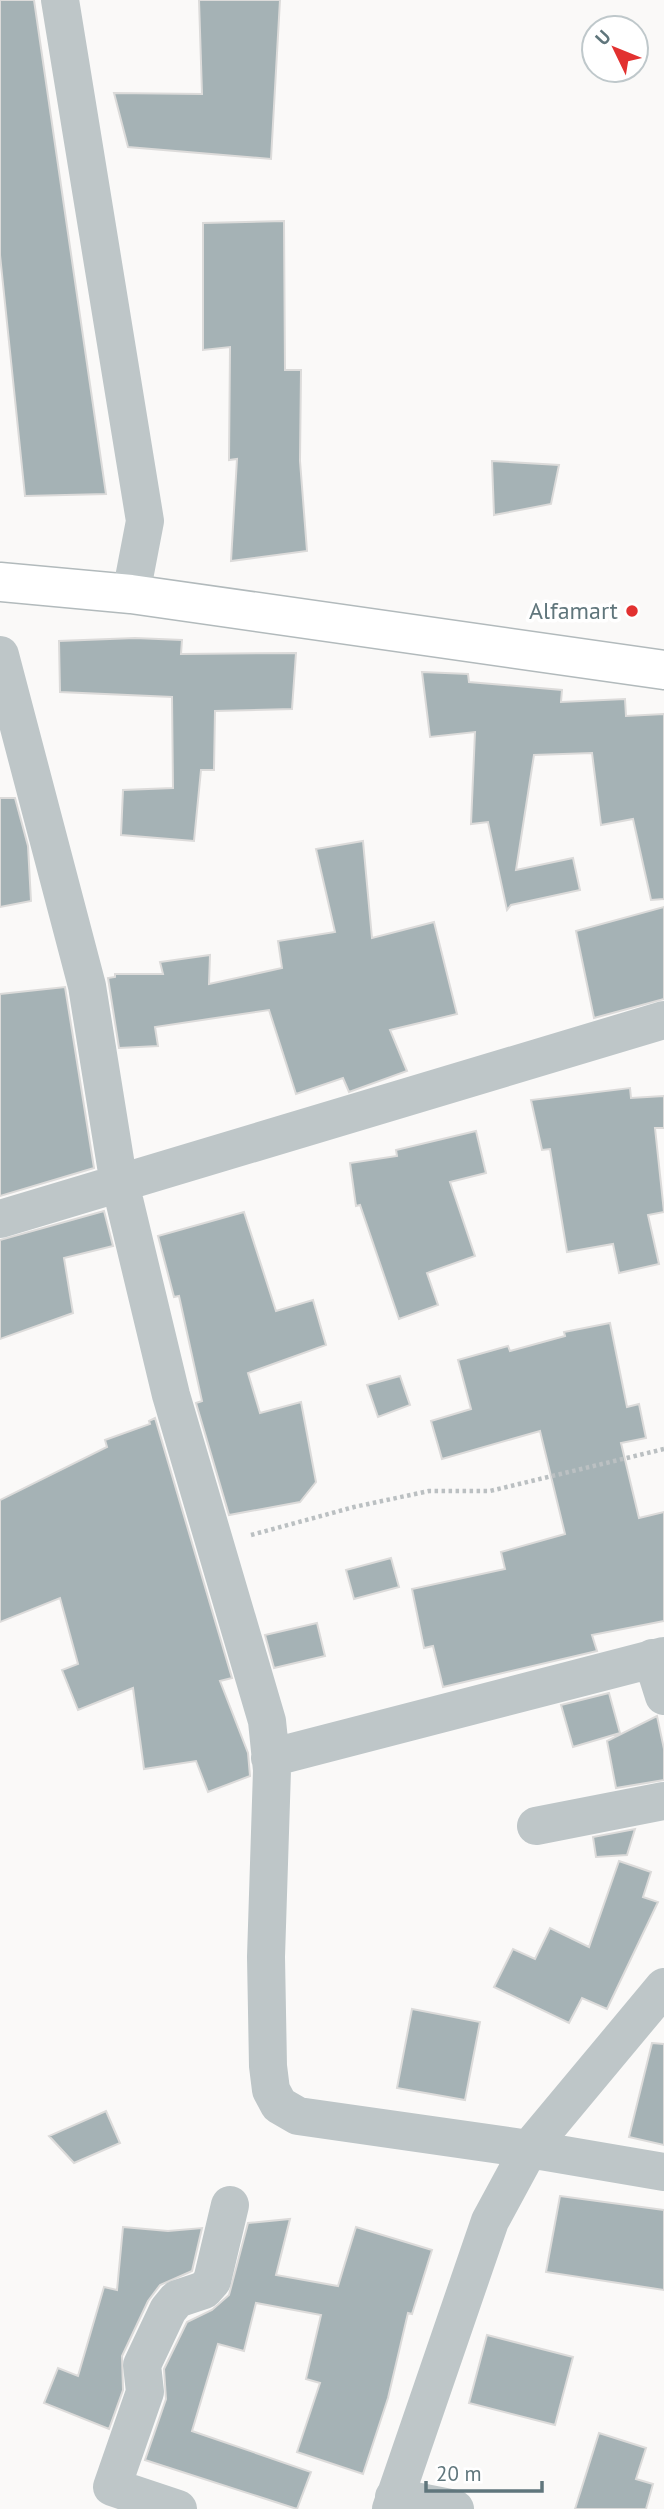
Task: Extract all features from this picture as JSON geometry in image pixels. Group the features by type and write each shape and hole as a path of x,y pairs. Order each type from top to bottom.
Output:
{"main road":[{"path":"0,582 131,594 664,670"}],"street":[{"path":"60,0 145,521 131,594"},
{"path":"0,655 87,986 118,1173 171,1395 267,1721 270,1758 266,2037 271,2090 279,2105 298,2116 529,2149 664,2172"},
{"path":"0,1206 664,1020"},
{"path":"0,1219 118,1173"},
{"path":"270,1758 658,1657 664,1696"},
{"path":"536,1826 664,1801"},
{"path":"455,2509 392,2503 491,2221 529,2149 664,1987"},
{"path":"178,2509 112,2487 145,2392 142,2365 146,2354 158,2336 168,2310 177,2299 204,2290 212,2281 230,2205"}],"path":[{"path":"214,1546 354,1507 429,1491 490,1491 664,1449"}],"building":[{"path":"0,0 34,0 106,494 25,496 0,255"},
{"path":"199,0 280,0 271,159 128,147 114,93 202,94"},
{"path":"284,221 285,370 301,370 300,461 307,551 231,561 237,459 229,460 230,347 203,350 203,223"},
{"path":"492,461 559,465 551,504 494,515"},
{"path":"135,638 182,640 181,654 296,653 292,709 215,711 214,770 201,770 194,841 121,835 123,790 173,788 172,697 60,692 59,641"},
{"path":"422,672 468,674 469,682 562,690 561,702 625,699 626,716 664,714 664,899 651,900 633,819 601,825 592,753 534,755 516,870 573,858 580,890 511,905 507,910 488,822 471,824 475,732 430,737"},
{"path":"0,798 15,798 28,846 31,901 0,907"},
{"path":"363,841 372,938 434,922 457,1014 390,1030 407,1071 349,1092 343,1078 296,1094 269,1010 155,1027 158,1046 119,1048 108,978 115,977 115,974 163,974 160,962 210,955 209,984 282,968 278,941 335,932 316,849"},
{"path":"664,907 664,999 594,1018 576,931"},
{"path":"65,987 94,1168 0,1196 0,994"},
{"path":"630,1088 631,1098 664,1096 664,1128 655,1128 664,1212 648,1215 659,1264 619,1273 613,1244 567,1252 550,1149 542,1150 531,1100"},
{"path":"476,1131 486,1173 450,1182 475,1256 427,1273 438,1305 399,1319 360,1205 356,1206 350,1163 397,1156 396,1150"},
{"path":"104,1211 113,1246 64,1258 73,1313 0,1339 0,1240"},
{"path":"244,1212 276,1311 313,1300 326,1345 248,1373 260,1413 301,1402 316,1482 300,1502 229,1515 196,1403 202,1401 179,1296 174,1297 158,1236"},
{"path":"610,1323 627,1407 639,1404 646,1438 621,1443 639,1518 664,1512 664,1621 592,1635 597,1651 443,1687 433,1646 424,1648 412,1589 505,1569 501,1552 565,1534 540,1431 442,1459 431,1421 471,1409 458,1360 508,1346 510,1351 565,1336 564,1332"},
{"path":"400,1376 410,1405 378,1417 367,1385"},
{"path":"155,1418 232,1678 220,1681 248,1753 250,1776 208,1792 196,1761 144,1769 133,1688 78,1710 62,1670 78,1664 60,1598 0,1622 0,1500 107,1447 105,1440 150,1424 149,1421"},
{"path":"391,1558 399,1587 354,1599 346,1570"},
{"path":"317,1623 325,1656 274,1668 265,1635"},
{"path":"609,1693 620,1733 573,1747 561,1705"},
{"path":"657,1716 664,1749 664,1780 616,1788 607,1741"},
{"path":"635,1829 627,1855 596,1857 593,1837"},
{"path":"619,1861 651,1872 643,1897 658,1902 607,2009 582,1998 569,2023 494,1987 513,1949 535,1959 550,1928 589,1947"},
{"path":"412,2009 480,2022 465,2100 397,2088"},
{"path":"652,2043 664,2044 664,2145 629,2137"},
{"path":"106,2111 120,2143 74,2163 49,2136"},
{"path":"560,2196 664,2210 664,2290 546,2272"},
{"path":"290,2219 276,2275 338,2286 356,2227 432,2250 412,2314 408,2313 388,2398 363,2474 297,2452 320,2383 306,2379 321,2315 256,2303 244,2351 218,2344 192,2431 311,2472 297,2509 145,2460 166,2399 164,2369 187,2322 212,2310 229,2295 248,2223"},
{"path":"123,2227 168,2231 202,2228 192,2271 160,2285 148,2301 122,2356 123,2390 109,2429 44,2403 58,2368 78,2376 104,2287 117,2290"},
{"path":"487,2335 573,2357 555,2425 469,2403"},
{"path":"599,2433 646,2448 636,2479 653,2484 646,2509 575,2509"}],"place":[{"name":"Alfamart","path":"632,611"}]}
